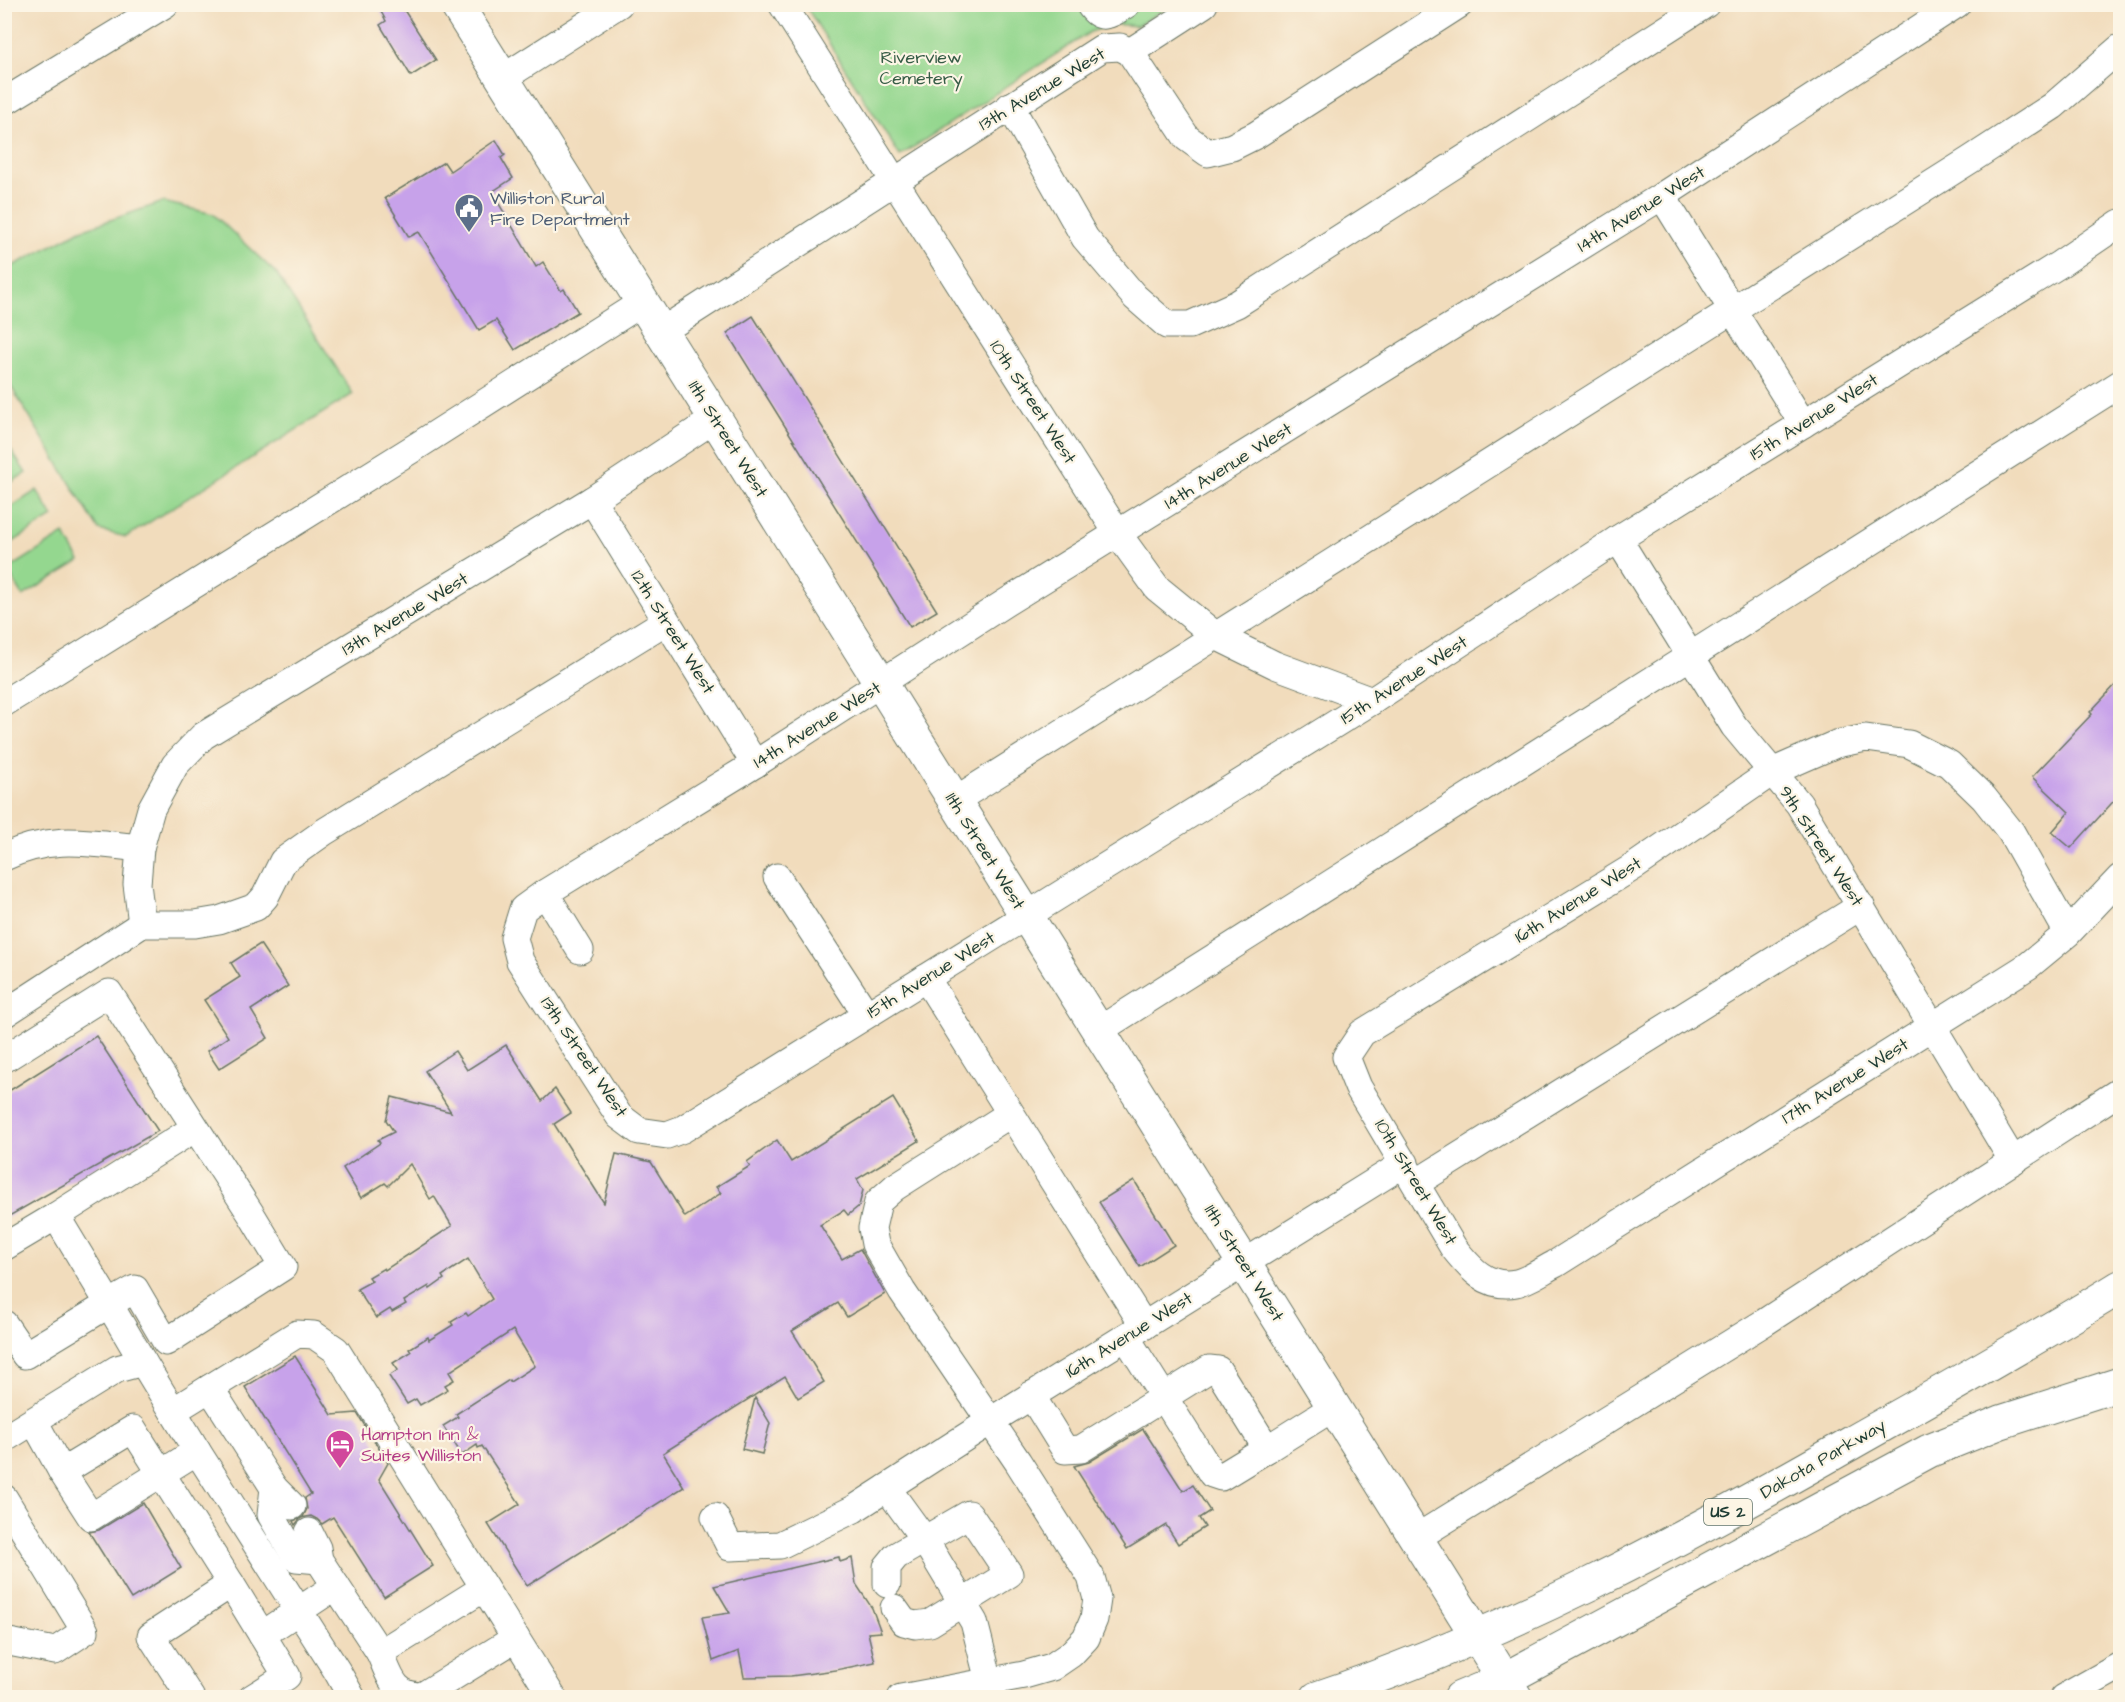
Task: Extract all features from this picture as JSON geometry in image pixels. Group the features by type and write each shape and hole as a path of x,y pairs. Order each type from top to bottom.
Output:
{"main road":[{"name":"11th Street West","path":"456,4 716,418 880,685 1510,1688"},
{"name":"Dakota Parkway","path":"1317,1698 1378,1677 1577,1591 1764,1493 2121,1287"},
{"name":"US 2","path":"1460,1698 1510,1688 1929,1450 2001,1422 2121,1384"}],"street":[{"path":"4,102 165,4"},
{"path":"503,78 619,4"},
{"name":"10th Street West","path":"782,4 1118,534 1157,588 1216,636 1275,665 1372,701"},
{"path":"1089,4 1095,13 1102,16 1112,14 1127,4"},
{"path":"1130,52 1204,4"},
{"name":"13th Avenue West","path":"662,332 1102,48 1120,47 1130,52 1187,138 1208,153 1232,147 1256,135 1460,4"},
{"path":"1010,106 1085,238 1135,297 1167,325 1190,325 1238,304 1706,4"},
{"name":"14th Avenue West","path":"513,938 523,909 545,893 755,764 1005,603 1662,196 1957,4"},
{"path":"954,801 1970,160 2053,106 2121,48"},
{"path":"1662,196 1803,424"},
{"name":"15th Avenue West","path":"683,1129 1372,701 1618,539 2060,264 2121,223"},
{"path":"4,703 414,448 642,302"},
{"path":"1098,1030 2121,384"},
{"name":"13th Avenue West","path":"142,924 137,884 140,848 151,809 175,765 202,736 592,500 716,418"},
{"name":"12th Street West","path":"592,500 755,764"},
{"name":"9th Street West","path":"1618,539 1734,726 1798,804 2013,1161"},
{"path":"4,1014 142,924 195,924 219,920 255,907 265,897 283,861 324,832 666,621"},
{"name":"16th Avenue West","path":"1380,1021 1635,866 1772,772 1836,744 1866,738 1909,744 1949,764 1984,798 2011,832 2068,933"},
{"path":"4,857 24,848 66,841 140,848"},
{"path":"777,878 866,1014"},
{"name":"17th Avenue West","path":"1555,1264 2028,966 2068,933 2121,878"},
{"path":"545,893 580,950"},
{"name":"16th Avenue West","path":"715,1517 730,1547 780,1545 854,1509 1031,1395 1244,1264 1411,1173 1861,906"},
{"name":"13th Street West","path":"513,938 520,961 619,1116 639,1131 667,1135 683,1129"},
{"path":"926,978 1010,1114 1135,1331 1164,1397 1212,1474 1221,1478 1334,1407"},
{"path":"4,1059 109,993 283,1267 166,1342 135,1289 25,1355 4,1324"},
{"name":"10th Street West","path":"1380,1021 1362,1033 1346,1057 1358,1087 1454,1246 1472,1270 1492,1282 1516,1283 1555,1264"},
{"path":"1416,1538 1764,1322 2121,1091"},
{"path":"901,1698 1052,1667 1071,1654 1086,1638 1094,1619 1097,1599 1091,1577 1018,1462 902,1291 875,1244 872,1228 878,1202 895,1187 1010,1114"},
{"path":"4,1247 195,1128"},
{"path":"56,1216 197,1451 337,1671 351,1698"},
{"path":"173,1411 297,1334 314,1335 336,1350 553,1698"},
{"path":"4,1439 117,1369 143,1362"},
{"path":"1031,1395 1065,1450 1081,1449 1209,1369 1218,1370 1267,1449"},
{"path":"210,1388 283,1497 271,1515 296,1558 319,1560"},
{"path":"34,1421 62,1472 91,1517 197,1451"},
{"path":"62,1472 133,1429 286,1676 252,1698"},
{"path":"887,1488 924,1539 974,1622 989,1681"},
{"path":"4,1498 86,1631 55,1651 4,1641"},
{"path":"969,1514 1009,1574 930,1623 915,1625 904,1622 891,1596 887,1567 896,1556 924,1539 969,1514"},
{"path":"309,1532 317,1548 319,1560 380,1653 391,1678 399,1690 408,1696 422,1696 516,1638"},
{"path":"190,1698 151,1636 231,1584"},
{"path":"262,1635 336,1587"},
{"path":"380,1653 484,1588"},
{"path":"2063,1698 2121,1666"}],"green space":[{"name":"Riverview Cemetery","path":"805,5 1172,5 1137,26 1115,24 1090,32 900,156"},
{"path":"163,202 213,214 277,274 353,394 126,537 99,530 5,377 5,270 81,230"},
{"path":"9,447 26,473 5,486 5,450"},
{"path":"37,490 53,517 5,547 5,511"},
{"path":"64,534 80,561 23,596 7,570"}],"building":[{"path":"377,4 399,4 436,60 411,76 380,25 386,21"},
{"name":"Williston Rural Fire Department","path":"496,140 505,155 501,158 513,178 492,192 536,267 543,262 561,291 564,289 578,312 515,350 496,320 479,330 419,232 409,237 385,198 444,162 450,171"},
{"path":"753,316 937,611 910,627 727,333"},
{"path":"2121,679 2121,793 2071,848 2052,832 2069,812 2032,777 2092,714 2090,712"},
{"path":"260,944 288,986 251,1010 268,1038 219,1069 207,1051 228,1037 204,1000 240,977 231,963"},
{"path":"96,1036 158,1131 4,1219 4,1094"},
{"path":"506,1045 542,1101 555,1089 571,1113 554,1124 604,1203 616,1154 651,1162 685,1217 721,1193 716,1187 750,1166 747,1162 777,1140 791,1162 893,1098 919,1141 857,1179 863,1190 859,1206 848,1215 844,1210 820,1225 842,1259 860,1249 885,1294 847,1317 838,1303 792,1331 824,1382 798,1398 785,1376 663,1453 684,1487 527,1586 488,1524 520,1504 482,1446 478,1448 477,1445 462,1455 443,1426 458,1417 456,1414 535,1366 513,1330 449,1372 454,1380 445,1385 448,1389 420,1405 416,1399 407,1404 389,1376 398,1370 393,1363 411,1352 409,1349 428,1337 429,1340 453,1325 451,1322 466,1313 468,1316 492,1299 468,1259 442,1276 444,1279 430,1289 429,1286 404,1301 406,1304 392,1312 390,1309 376,1318 357,1289 372,1281 369,1277 384,1268 385,1270 452,1226 434,1196 430,1199 410,1164 388,1186 385,1183 361,1198 343,1168 380,1143 378,1140 394,1132 386,1120 392,1097 451,1112 425,1071 455,1051 467,1070"},
{"path":"1134,1180 1174,1245 1140,1267 1099,1202"},
{"name":"Hampton Inn & Suites Williston","path":"295,1356 332,1415 357,1413 388,1463 379,1479 433,1566 384,1597 333,1517 322,1524 311,1516 301,1518 295,1525 293,1521 303,1517 307,1509 305,1498 311,1494 245,1387"},
{"path":"755,1398 770,1423 762,1454 742,1449"},
{"path":"1143,1429 1183,1491 1193,1485 1210,1511 1199,1518 1205,1527 1178,1544 1166,1525 1127,1549 1074,1466 1089,1462"},
{"path":"143,1503 181,1568 131,1599 89,1532 99,1530"},
{"path":"839,1557 840,1562 852,1558 856,1584 872,1608 881,1632 868,1633 875,1662 791,1676 744,1677 739,1651 713,1661 702,1617 730,1613 714,1586"}],"place":[{"name":"Williston Rural Fire Department","path":"469,234"},
{"name":"Hampton Inn & Suites Williston","path":"340,1470"}]}
